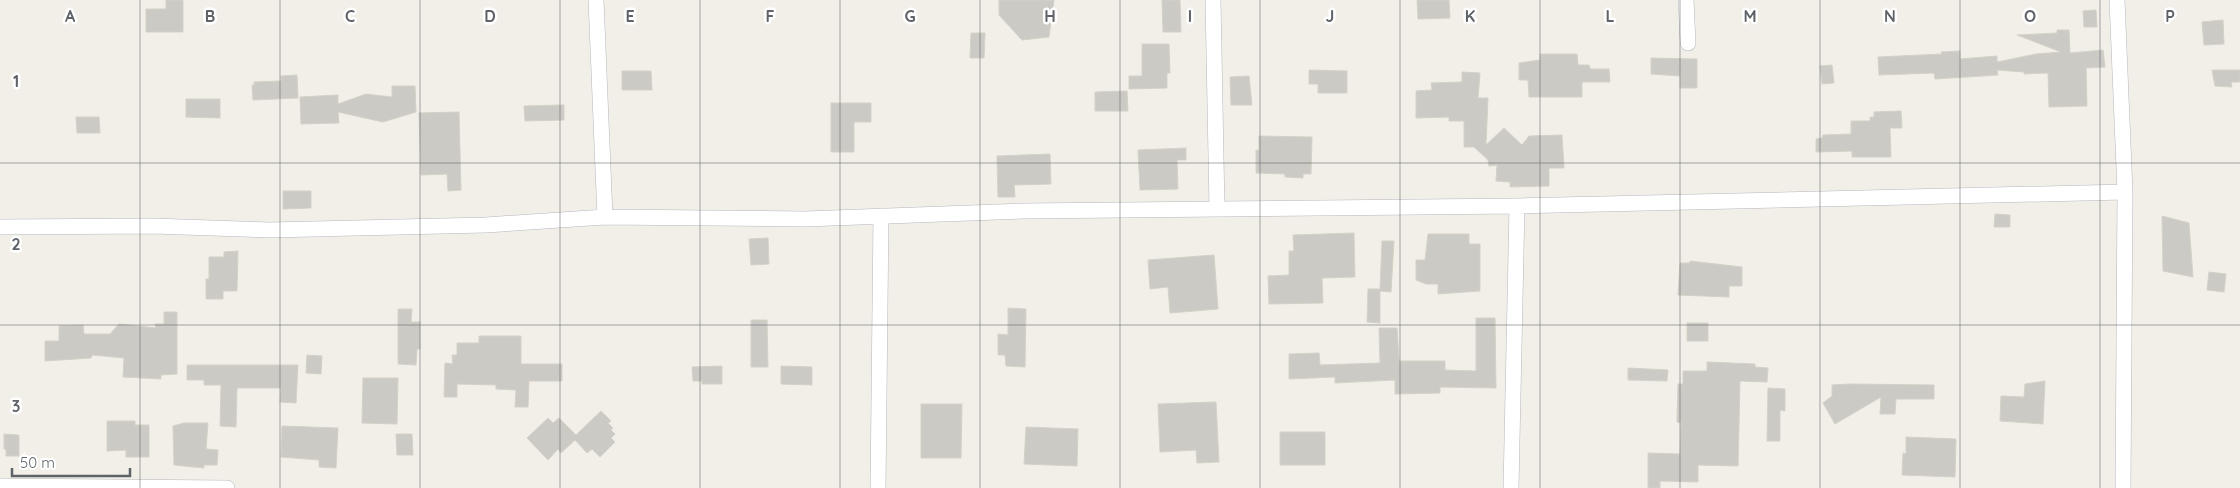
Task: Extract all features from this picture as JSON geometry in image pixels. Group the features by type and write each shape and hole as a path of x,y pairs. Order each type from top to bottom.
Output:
{"street":[{"path":"596,0 605,217"},
{"path":"1213,0 1217,209"},
{"path":"1686,0 1688,43"},
{"path":"2117,0 2125,192 2123,488"},
{"path":"0,227 153,226 270,230 486,225 605,217 806,219 1024,211 1517,206 2125,192"},
{"path":"1511,488 1517,206"},
{"path":"878,488 881,216"},
{"path":"0,486 227,488"}],"building":[{"path":"166,0 183,0 183,32 146,32 146,9 166,9"},
{"path":"999,0 1054,0 1049,37 1022,40 999,15"},
{"path":"1162,0 1180,0 1181,32 1163,32"},
{"path":"1417,0 1449,0 1450,18 1418,19"},
{"path":"2096,10 2097,27 2084,27 2083,11"},
{"path":"2223,20 2224,44 2204,45 2202,22"},
{"path":"2057,30 2069,30 2070,53 2103,50 2105,67 2086,68 2087,106 2049,107 2048,73 2024,74 2024,72 1997,70 1998,75 1935,79 1934,73 1879,75 1878,57 1942,54 1941,52 1960,51 1960,59 1997,56 1997,62 2036,54 2061,52 2017,35 2057,33"},
{"path":"971,33 985,33 984,58 970,58"},
{"path":"1142,44 1169,44 1170,73 1167,73 1167,88 1129,89 1129,76 1142,76"},
{"path":"1540,54 1577,54 1578,65 1589,65 1590,69 1609,69 1610,82 1582,82 1582,97 1529,97 1528,80 1519,80 1519,63 1540,60"},
{"path":"1651,58 1697,59 1697,88 1680,88 1680,76 1651,74"},
{"path":"1832,65 1834,83 1822,84 1820,66"},
{"path":"1309,70 1347,71 1347,93 1318,93 1318,84 1309,84"},
{"path":"2212,70 2240,70 2240,82 2231,82 2232,87 2215,86"},
{"path":"622,71 651,71 652,90 622,90"},
{"path":"1462,72 1480,73 1478,98 1488,98 1486,145 1504,128 1522,145 1529,136 1562,135 1564,168 1549,168 1549,186 1510,187 1510,182 1496,181 1497,165 1489,166 1488,160 1474,147 1464,147 1464,121 1449,121 1449,117 1416,118 1416,91 1432,90 1431,83 1462,82"},
{"path":"297,75 298,98 253,100 252,85 254,86 254,82 281,81 281,76"},
{"path":"1249,76 1252,105 1231,105 1230,77"},
{"path":"392,86 415,86 416,112 383,122 338,112 339,123 301,124 300,97 338,95 338,104 366,94 392,97"},
{"path":"1127,91 1128,111 1095,111 1095,92"},
{"path":"186,99 220,99 220,118 186,117"},
{"path":"831,103 871,103 871,122 854,122 854,152 831,152"},
{"path":"564,105 564,120 525,121 524,106"},
{"path":"1901,111 1902,128 1890,128 1891,157 1852,157 1852,151 1816,152 1816,139 1822,138 1823,135 1851,134 1851,121 1870,121 1870,117 1874,117 1874,112"},
{"path":"459,112 461,190 448,191 447,174 421,175 419,113"},
{"path":"76,117 99,117 100,133 77,133"},
{"path":"1259,136 1312,137 1311,174 1303,174 1303,178 1285,177 1285,174 1256,173 1256,150 1259,150"},
{"path":"1186,148 1186,160 1177,160 1178,189 1140,190 1138,150"},
{"path":"1050,154 1051,184 1014,185 1015,197 998,197 997,156"},
{"path":"283,191 311,191 311,208 283,209"},
{"path":"1995,214 2010,215 2010,227 1994,227"},
{"path":"2162,216 2189,223 2193,277 2163,271"},
{"path":"1354,233 1355,277 1322,278 1323,303 1269,304 1268,276 1289,275 1289,251 1294,251 1293,235"},
{"path":"1428,234 1469,234 1469,244 1480,244 1480,291 1438,294 1438,284 1426,284 1416,280 1416,260 1425,260"},
{"path":"768,238 769,264 751,265 749,239"},
{"path":"1382,241 1394,241 1391,292 1380,291 1380,323 1367,322 1368,289 1380,289"},
{"path":"238,251 237,291 223,291 223,299 206,299 206,279 209,279 209,257 224,257 224,252"},
{"path":"1214,255 1218,309 1170,313 1168,287 1150,289 1148,260"},
{"path":"1690,261 1742,267 1742,286 1729,286 1729,297 1678,295 1680,263 1690,263"},
{"path":"2209,272 2226,274 2224,292 2207,290"},
{"path":"1008,308 1026,309 1025,367 1006,366 1005,355 998,355 998,334 1008,335"},
{"path":"398,309 412,309 411,322 420,322 420,349 417,349 416,365 398,364"},
{"path":"164,312 177,312 177,374 161,375 161,379 123,377 124,358 92,355 91,358 45,361 45,341 59,341 59,326 83,325 84,334 110,334 119,324 156,328 155,324 164,324"},
{"path":"1476,318 1495,318 1496,388 1440,387 1440,393 1395,394 1395,380 1335,383 1335,377 1289,379 1289,354 1319,353 1320,365 1380,363 1379,328 1397,328 1399,361 1445,361 1445,370 1476,371"},
{"path":"751,320 767,320 768,367 751,367"},
{"path":"1687,323 1708,323 1708,341 1687,341"},
{"path":"479,336 521,336 521,364 562,364 562,381 529,381 528,407 515,407 516,390 496,389 496,385 457,384 457,397 444,397 445,363 453,364 452,355 457,355 457,343 479,343"},
{"path":"307,355 322,356 321,374 306,373"},
{"path":"1707,362 1755,364 1755,367 1768,368 1767,382 1740,381 1738,466 1698,465 1698,482 1660,481 1660,488 1648,488 1648,453 1680,454 1681,423 1677,422 1678,384 1683,384 1683,371 1707,371"},
{"path":"187,365 298,365 296,403 280,402 281,388 237,388 236,427 220,426 221,385 204,385 204,380 187,380"},
{"path":"722,366 722,384 702,384 702,381 693,381 692,367"},
{"path":"781,366 812,367 812,385 781,384"},
{"path":"1628,368 1668,370 1667,381 1628,380"},
{"path":"363,378 398,378 397,424 362,423"},
{"path":"2045,381 2043,424 2000,421 2001,396 2024,397 2025,384"},
{"path":"1832,385 1934,385 1934,399 1896,399 1895,414 1880,414 1881,397 1835,424 1823,403 1832,396"},
{"path":"1768,388 1785,389 1785,411 1780,410 1780,441 1767,441"},
{"path":"1216,402 1219,462 1197,463 1196,450 1160,452 1158,404"},
{"path":"921,404 962,404 961,458 921,458"},
{"path":"601,411 611,421 608,423 613,428 611,430 615,434 611,438 615,442 600,457 592,449 587,453 575,440 561,453 558,449 548,460 527,438 548,418 553,423 559,418 576,435"},
{"path":"107,421 135,421 135,425 149,425 149,457 126,457 126,450 107,451"},
{"path":"184,423 208,423 206,449 218,450 217,465 204,465 204,468 174,465 173,426"},
{"path":"282,426 338,428 336,468 319,467 319,460 281,457"},
{"path":"1026,427 1078,429 1077,466 1024,464"},
{"path":"1280,432 1325,432 1325,465 1280,465"},
{"path":"4,434 19,435 19,456 6,456"},
{"path":"396,434 412,434 413,455 397,455"},
{"path":"1906,437 1956,439 1955,477 1902,475 1903,453 1906,454"}]}
